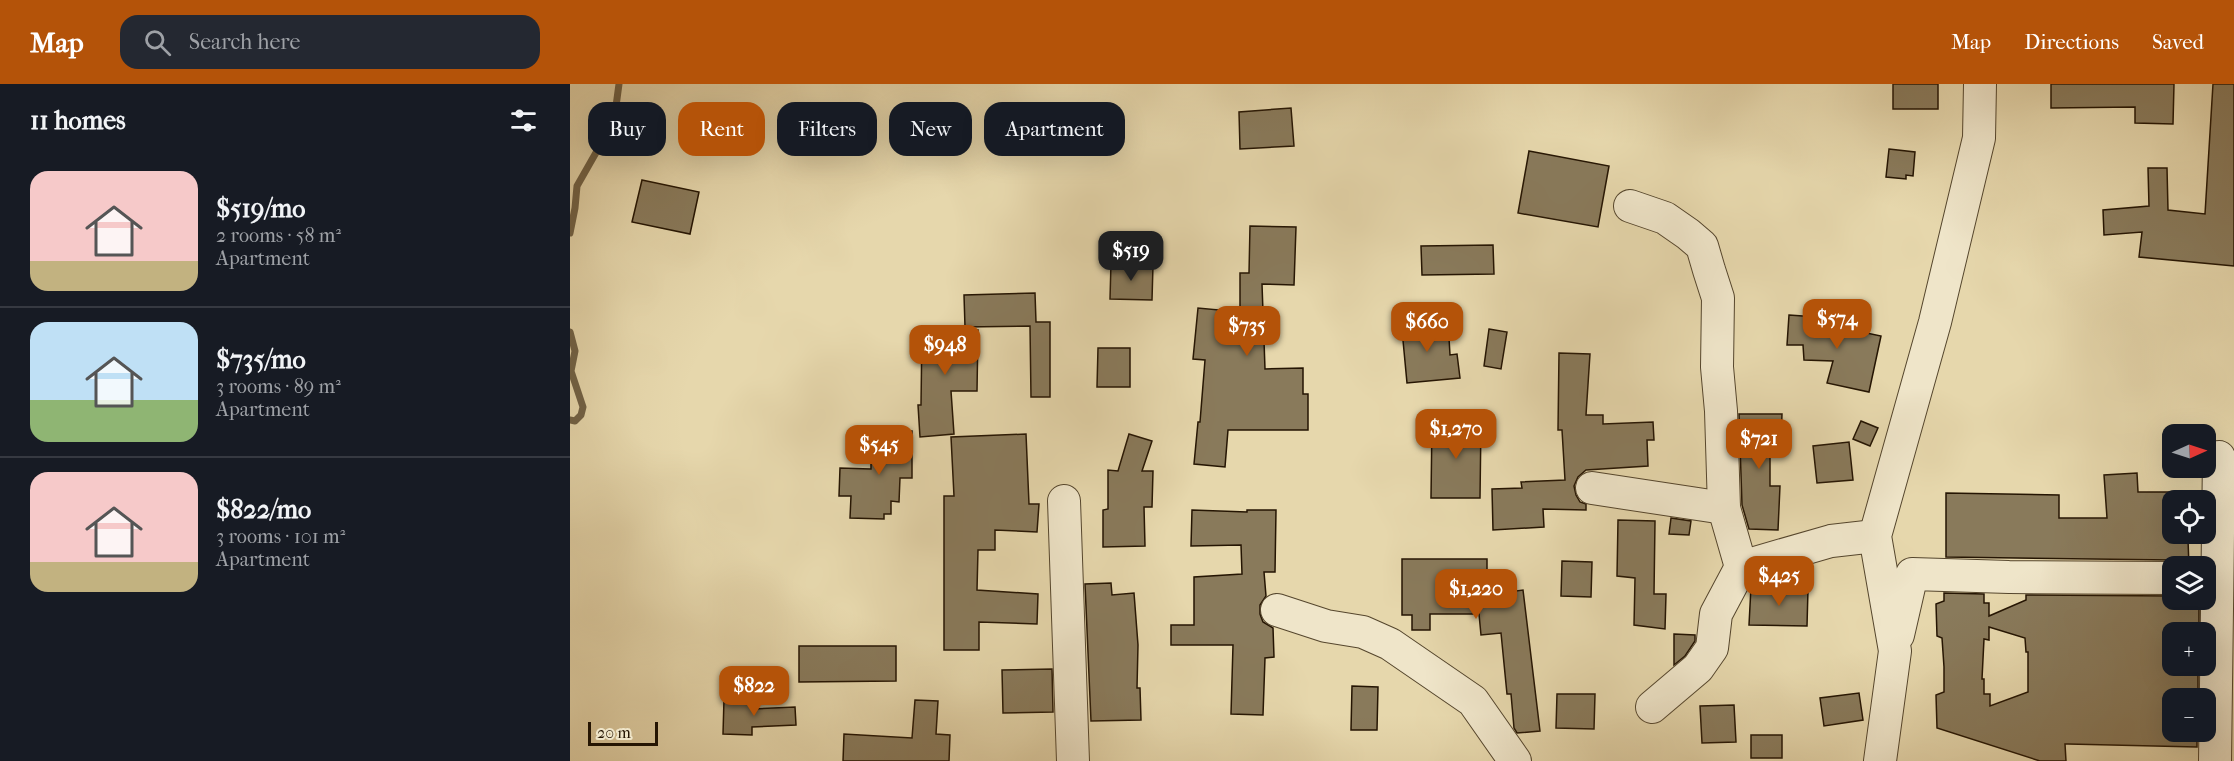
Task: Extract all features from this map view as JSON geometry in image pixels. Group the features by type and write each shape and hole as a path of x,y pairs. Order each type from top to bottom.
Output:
{"street":[{"path":"1895,651 1875,536 1935,322 1979,138 1980,84"},
{"path":"1630,206 1665,218 1702,246 1718,298 1717,367 1721,411 1724,508 1741,567 1716,614 1712,648 1698,668 1652,707"},
{"path":"2213,556 2219,457"},
{"path":"1592,488 1724,508"},
{"path":"1064,501 1073,761"},
{"path":"1741,567 1831,541 1875,536"},
{"path":"1880,761 1895,651 1912,574 2009,578 2162,578"},
{"path":"1276,610 1326,626 1363,632 1390,644 1473,701 1515,761"},
{"path":"2212,610 2215,761"}],"building":[{"path":"1893,84 1938,84 1938,109 1893,109"},
{"path":"2051,84 2174,84 2173,124 2135,123 2135,107 2051,108"},
{"path":"2213,84 2234,84 2234,266 2139,257 2142,232 2104,235 2103,210 2149,206 2148,168 2167,168 2168,210 2205,214"},
{"path":"1291,108 1294,146 1240,149 1239,112"},
{"path":"1889,149 1915,152 1913,176 1906,175 1906,179 1886,177"},
{"path":"1529,151 1609,166 1598,227 1518,213"},
{"path":"642,180 699,192 690,234 632,222"},
{"path":"1250,226 1296,227 1294,285 1262,284 1265,369 1303,368 1303,394 1308,394 1308,430 1228,430 1225,467 1194,464 1205,360 1193,359 1198,308 1240,312 1240,273 1249,273"},
{"path":"1493,245 1494,274 1422,275 1421,246"},
{"path":"1111,263 1153,265 1152,300 1110,299"},
{"path":"1035,293 1036,322 1050,322 1050,397 1031,397 1030,326 965,327 964,295"},
{"path":"1789,315 1830,318 1829,325 1881,336 1869,392 1827,383 1833,361 1804,360 1803,345 1787,345"},
{"path":"1429,316 1431,340 1449,338 1450,355 1457,354 1460,378 1407,383 1401,319"},
{"path":"922,329 978,330 977,391 951,391 954,434 920,437 918,405 921,405"},
{"path":"1489,329 1507,332 1501,369 1484,366"},
{"path":"1098,348 1130,348 1130,387 1097,387"},
{"path":"1559,353 1590,354 1586,415 1603,415 1603,424 1653,422 1654,440 1647,440 1648,466 1586,470 1578,477 1574,486 1580,502 1586,504 1586,510 1543,509 1544,527 1493,530 1492,489 1522,488 1521,482 1565,480 1562,430 1558,430"},
{"path":"1739,414 1782,414 1781,441 1770,440 1770,486 1780,486 1778,530 1749,529 1742,505"},
{"path":"1861,421 1878,428 1870,446 1853,439"},
{"path":"1432,422 1481,422 1480,498 1431,498"},
{"path":"912,431 912,478 900,478 899,502 891,501 891,514 884,514 884,519 850,518 851,496 839,496 840,468 871,469 871,432"},
{"path":"1026,434 1029,504 1039,504 1037,532 995,530 995,550 978,550 977,590 1038,594 1037,624 979,622 979,650 944,650 944,496 954,496 951,437"},
{"path":"1129,434 1152,441 1142,471 1153,471 1152,507 1144,507 1145,546 1103,547 1103,510 1108,509 1108,470 1118,471"},
{"path":"1849,442 1853,480 1817,483 1813,446"},
{"path":"2137,473 2138,492 2162,492 2162,544 2188,544 2189,556 2162,556 2162,560 1946,557 1946,493 2059,495 2059,518 2107,518 2104,475"},
{"path":"1192,510 1247,512 1247,510 1276,510 1275,572 1264,572 1266,596 1260,605 1263,622 1273,628 1274,657 1265,658 1263,715 1231,714 1233,645 1171,645 1171,625 1194,625 1194,577 1242,574 1241,545 1191,546"},
{"path":"1671,518 1691,521 1689,535 1669,534"},
{"path":"1618,520 1655,521 1654,594 1666,594 1665,629 1634,625 1635,578 1617,576"},
{"path":"1402,559 1487,559 1487,595 1523,590 1540,731 1517,733 1514,728 1511,694 1507,694 1501,633 1481,635 1479,614 1430,614 1430,630 1412,630 1412,615 1402,615"},
{"path":"1562,561 1592,562 1591,597 1561,596"},
{"path":"1111,583 1112,595 1134,593 1138,645 1137,688 1140,688 1141,720 1091,721 1085,584"},
{"path":"1751,587 1808,589 1807,626 1749,625"},
{"path":"1944,593 1984,594 1984,603 1989,603 1989,616 2026,600 2026,595 2162,596 2162,610 2199,610 2199,622 2162,622 2162,676 2198,676 2198,688 2162,688 2162,742 2197,742 2197,747 2065,744 2066,761 2040,761 1937,728 1936,695 1944,692 1944,667 1942,638 1937,636 1936,604 1944,601","holes":["1989,627 2025,638 2026,652 2028,652 2028,692 1990,706 1990,694 1984,694 1984,679 1982,679 1984,639 1989,640"]},
{"path":"1674,634 1695,635 1695,641 1685,656 1674,665"},
{"path":"799,646 896,646 896,681 799,682"},
{"path":"1052,669 1053,712 1003,713 1002,670"},
{"path":"1352,686 1378,687 1377,730 1351,730"},
{"path":"1859,693 1863,720 1824,726 1820,698"},
{"path":"1557,694 1595,694 1594,729 1556,728"},
{"path":"724,699 753,700 753,709 795,707 796,725 752,727 752,735 723,734"},
{"path":"915,700 938,701 936,734 950,735 949,761 843,761 844,734 912,738"},
{"path":"1734,705 1736,742 1702,743 1700,706"},
{"path":"1751,735 1782,735 1782,758 1751,758"}],"waterway":[{"path":"570,233 577,186 614,121 619,84"},
{"path":"570,332 575,351 571,371 583,407 581,415 575,421 570,420"}]}
